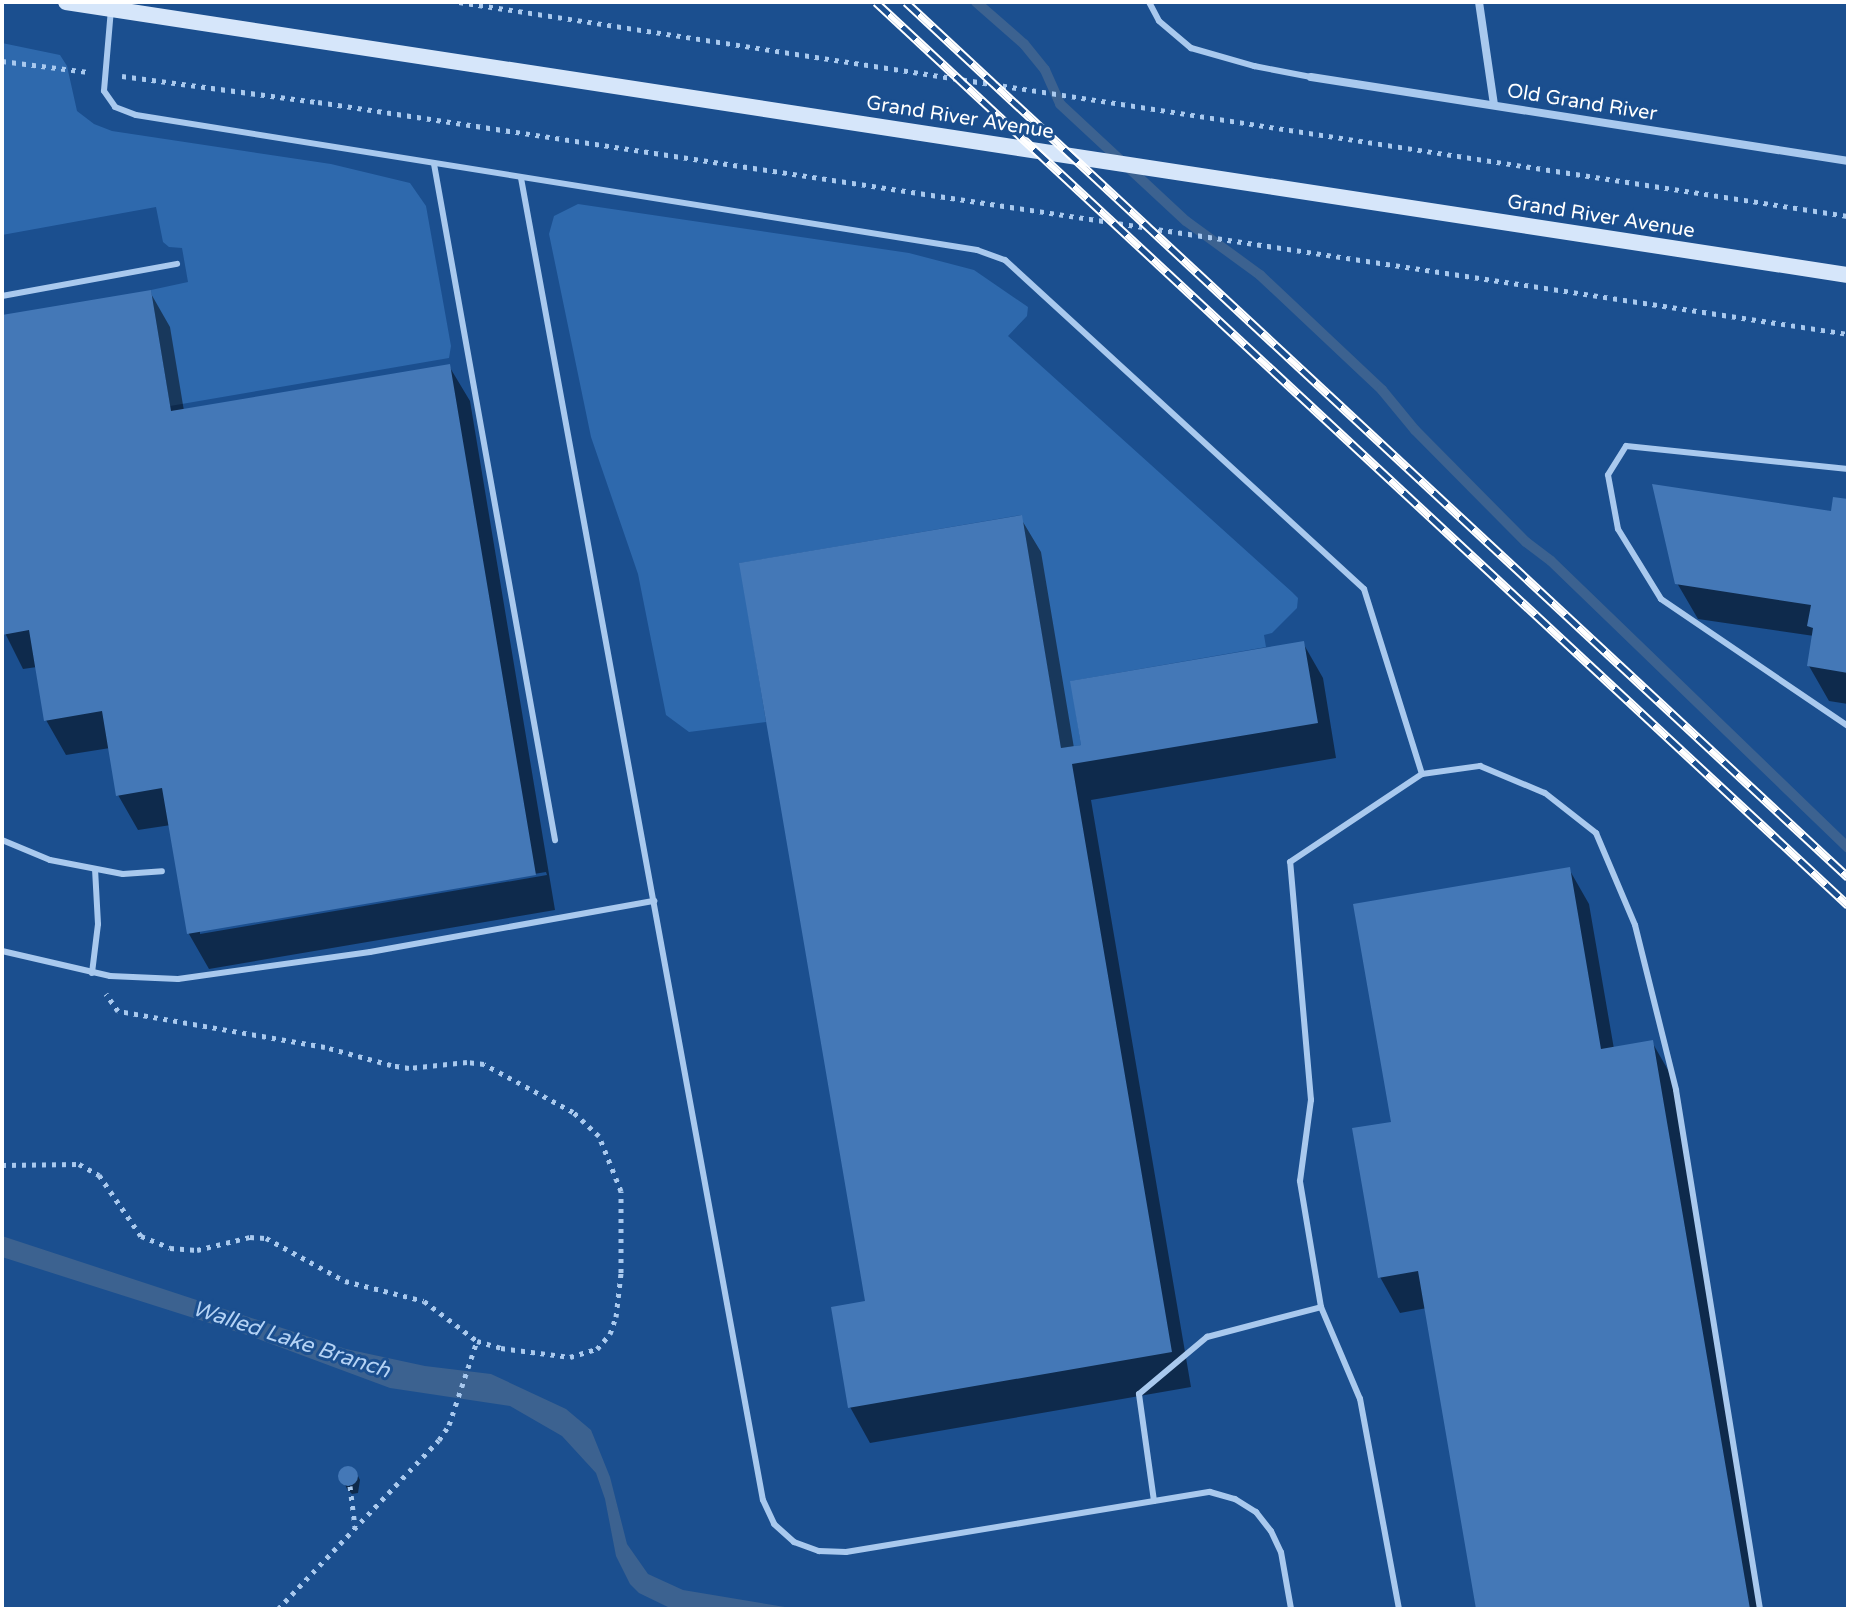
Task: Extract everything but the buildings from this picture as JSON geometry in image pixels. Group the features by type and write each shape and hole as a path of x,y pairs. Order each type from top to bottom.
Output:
{"main road":[{"name":"Grand River Avenue","path":"66,2 111,6 1848,275"}],"street":[{"path":"1479,2 1494,105"},
{"name":"Old Grand River","path":"1311,77 1848,161"}],"lane":[{"path":"1149,2 1159,21 1191,48 1254,66 1311,77"},
{"path":"111,6 104,91 108,100 136,115 977,250 1005,260 1364,589 1422,774"},
{"path":"434,164 555,840"},
{"path":"521,178 763,1500 774,1524 794,1542 819,1551 846,1552 1210,1492 1235,1499 1256,1512 1271,1531 1281,1552 1291,1609"},
{"path":"2,296 177,264"},
{"path":"1848,469 1626,446 1608,475 1618,529 1661,599 1848,726"},
{"path":"1399,1609 1360,1399 1321,1307 1300,1181 1311,1100 1290,862 1422,774 1480,766 1545,793 1596,833 1635,925 1676,1090 1760,1609"},
{"path":"2,840 50,860 95,869 123,874 162,871"},
{"path":"92,973 98,924 95,869"},
{"path":"2,951 92,973 178,979 370,952 654,901"},
{"path":"1154,1501 1139,1394 1207,1337 1321,1307"}],"path":[{"path":"459,2 1848,216"},
{"path":"2,61 318,102 1848,334"},
{"path":"2,1165 79,1164 99,1175 141,1236 170,1248 197,1250 250,1237 266,1238 345,1281 424,1301 477,1341 501,1348 570,1357 597,1349 610,1334 616,1317 621,1273 621,1191 599,1136 573,1112 484,1064 467,1062 409,1068 325,1047 118,1011 92,973"},
{"path":"278,1609 449,1425 477,1341"},
{"path":"350,1486 355,1528"}],"shaded area":[{"path":"2,43 60,55 67,66 77,111 94,124 112,131 331,164 410,183 426,206 451,346 449,358 170,406 151,290 188,282 182,248 169,247 163,242 156,207 2,235"},
{"path":"578,204 909,253 974,270 1028,307 1027,316 1008,336 1292,592 1298,598 1297,608 1272,633 1264,635 1266,647 1071,681 1081,745 1061,748 1021,515 740,563 766,722 689,732 666,715 638,574 591,437 549,234 554,216"}],"water":[{"name":"Walled Lake Branch","path":"2,1236 346,1349 425,1366 491,1374 566,1409 591,1430 610,1477 627,1544 648,1574 683,1590 797,1609 672,1609 639,1593 630,1584 616,1556 605,1499 596,1473 562,1436 510,1406 390,1388 247,1335 2,1257"}],"waterway":[{"path":"976,2 1024,44 1045,70 1060,104 1186,221 1260,275 1382,390 1415,430 1526,542 1551,561 1848,848"}],"railway":[{"path":"876,2 1848,905"},
{"path":"906,2 1848,877"}]}
